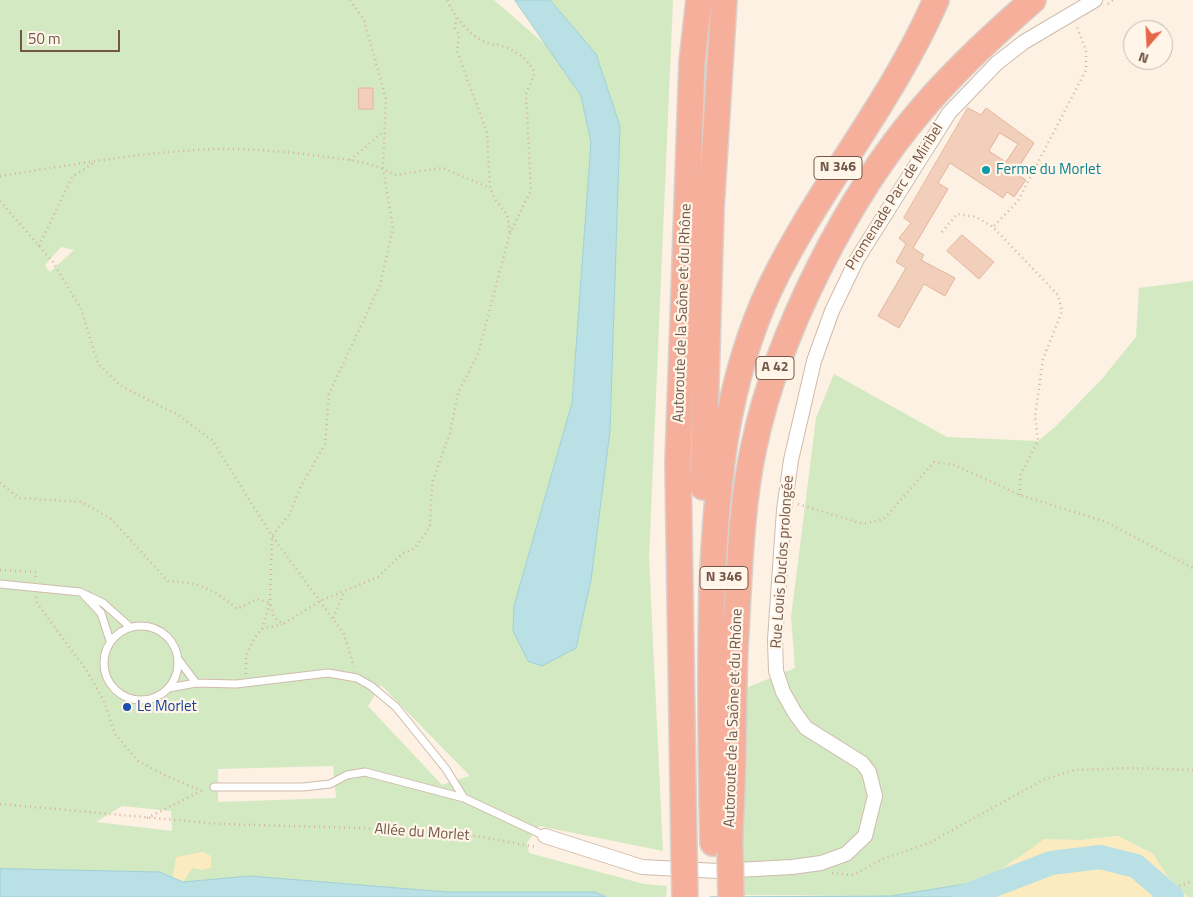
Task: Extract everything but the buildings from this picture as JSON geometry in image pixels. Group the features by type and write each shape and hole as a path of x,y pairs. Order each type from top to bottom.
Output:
{"highway":[{"path":"688,0 687,27 692,62"},
{"name":"Autoroute de la Saône et du Rhône","path":"685,897 678,463 692,62 699,0"},
{"path":"715,522 703,504 704,432 711,209 724,0"},
{"name":"N 346","path":"714,897 722,853 710,687 715,522 721,456 730,405 749,340 768,291 790,246 904,64 936,0"},
{"name":"Autoroute de la Saône et du Rhône","path":"731,897 722,853 729,819 732,784 733,685 739,586 753,447 776,366 814,279 882,162 946,82 1033,0"},
{"name":"N 346","path":"729,819 725,785 723,700 724,542 741,419 753,360 749,340"}],"street":[{"name":"Rue Louis Duclos prolongée","path":"542,842 642,867 718,870 792,867 821,863 846,854 865,836 875,796 869,772 862,763 806,728 794,714 783,692 776,671 775,630 784,510 791,460 814,361 832,311 856,259 949,113 997,63 1024,42 1098,4"}],"lane":[{"path":"0,584 80,592 103,603 130,627"},
{"path":"80,592 101,613 110,641"},
{"path":"169,688 176,677 178,659 175,646 164,633 152,627 130,627 118,633 110,641 104,653 103,667 107,680 116,692 127,698 140,701 153,699 169,688 196,682 246,684 328,673 357,678 371,686 396,707 446,769 464,798"},
{"path":"178,659 196,682"},
{"path":"214,787 303,788 330,784 347,775 366,772 464,798 542,842"}],"path":[{"path":"246,684 246,655 255,636 262,629 270,603 272,536 289,514 301,486 325,444 329,394 380,285 393,228 383,168 386,99 364,20 350,0"},
{"path":"262,629 283,624 320,601 378,576 403,553 414,549 430,527 432,483 450,433 458,393 478,354 510,233 530,190 526,94 535,73 526,58 504,46 486,42 456,18 447,0"},
{"path":"1098,4 1113,0"},
{"path":"456,18 455,28 459,35 457,51 469,81 476,109 487,133 490,188 495,199 507,215 510,233"},
{"path":"993,227 1018,201 1086,70 1086,50 1074,22"},
{"path":"350,160 384,131"},
{"path":"0,176 97,161 197,150 274,150 350,160 383,168 394,175 444,168 490,188"},
{"path":"39,246 72,177 97,161"},
{"path":"0,201 53,262 81,309 98,364 121,386 178,415 212,440 272,536 344,634 357,678"},
{"path":"942,232 957,214 976,217 993,227 1058,295 1062,311 1043,358 1035,416 1038,441 1020,476 1020,495"},
{"path":"794,512 795,503 864,524 884,520 934,462 955,465 1020,495 1106,522 1193,568"},
{"path":"0,483 19,498 82,502 111,519 169,582 186,581 205,587 226,598 237,609 257,599 270,603"},
{"path":"0,570 36,572 37,603 87,671 104,701 115,734 138,761 166,776 202,791"},
{"path":"332,619 346,590"},
{"path":"270,603 274,617 283,624"},
{"path":"825,872 853,875 883,858 929,843 1043,780 1074,770 1130,768 1193,770"},
{"path":"146,818 191,794 214,787"},
{"name":"Allée du Morlet","path":"0,804 221,824 359,828 542,842"},
{"path":"1179,886 1193,881"}],"green space":[{"path":"0,0 494,0 547,46 581,96 591,142 572,403 514,606 513,631 576,648 591,580 610,431 620,126 596,54 550,0 673,0 649,558 663,851 539,826 527,843 529,853 644,884 667,886 666,897 606,897 595,892 447,892 250,876 183,882 192,867 202,870 177,857 173,877 160,872 0,869","holes":["61,247 74,250 50,272 45,265","381,685 469,776 442,785 368,706","333,766 336,798 218,802 218,769","122,806 171,811 172,831 96,822"]},
{"path":"1193,281 1193,897 1187,897 1167,876 1153,854 1118,836 1082,840 1014,860 986,881 891,896 743,895 741,853 746,688 795,668 791,617 816,418 834,374 947,437 1038,441 1056,426 1101,380 1136,337 1139,288"}],"sand":[{"path":"1118,836 1153,854 1167,876 1187,897 984,897 986,881 1044,839 1082,840"},
{"path":"203,852 211,856 211,868 202,870 192,868 183,882 173,877 176,857"}],"water":[{"path":"515,0 550,0 596,54 620,126 610,431 591,580 576,648 542,666 528,661 513,631 514,606 572,403 591,142 581,96"},
{"path":"0,869 160,872 183,882 250,876 447,892 595,892 606,897 0,897"},
{"path":"986,881 985,894 977,897 710,897 891,896"}],"waterway":[{"path":"963,897 1051,863 1100,857 1136,866 1172,897"},
{"path":"990,897 993,887"}],"place":[{"name":"Ferme du Morlet","path":"986,170"},
{"name":"Le Morlet","path":"127,707"}]}
